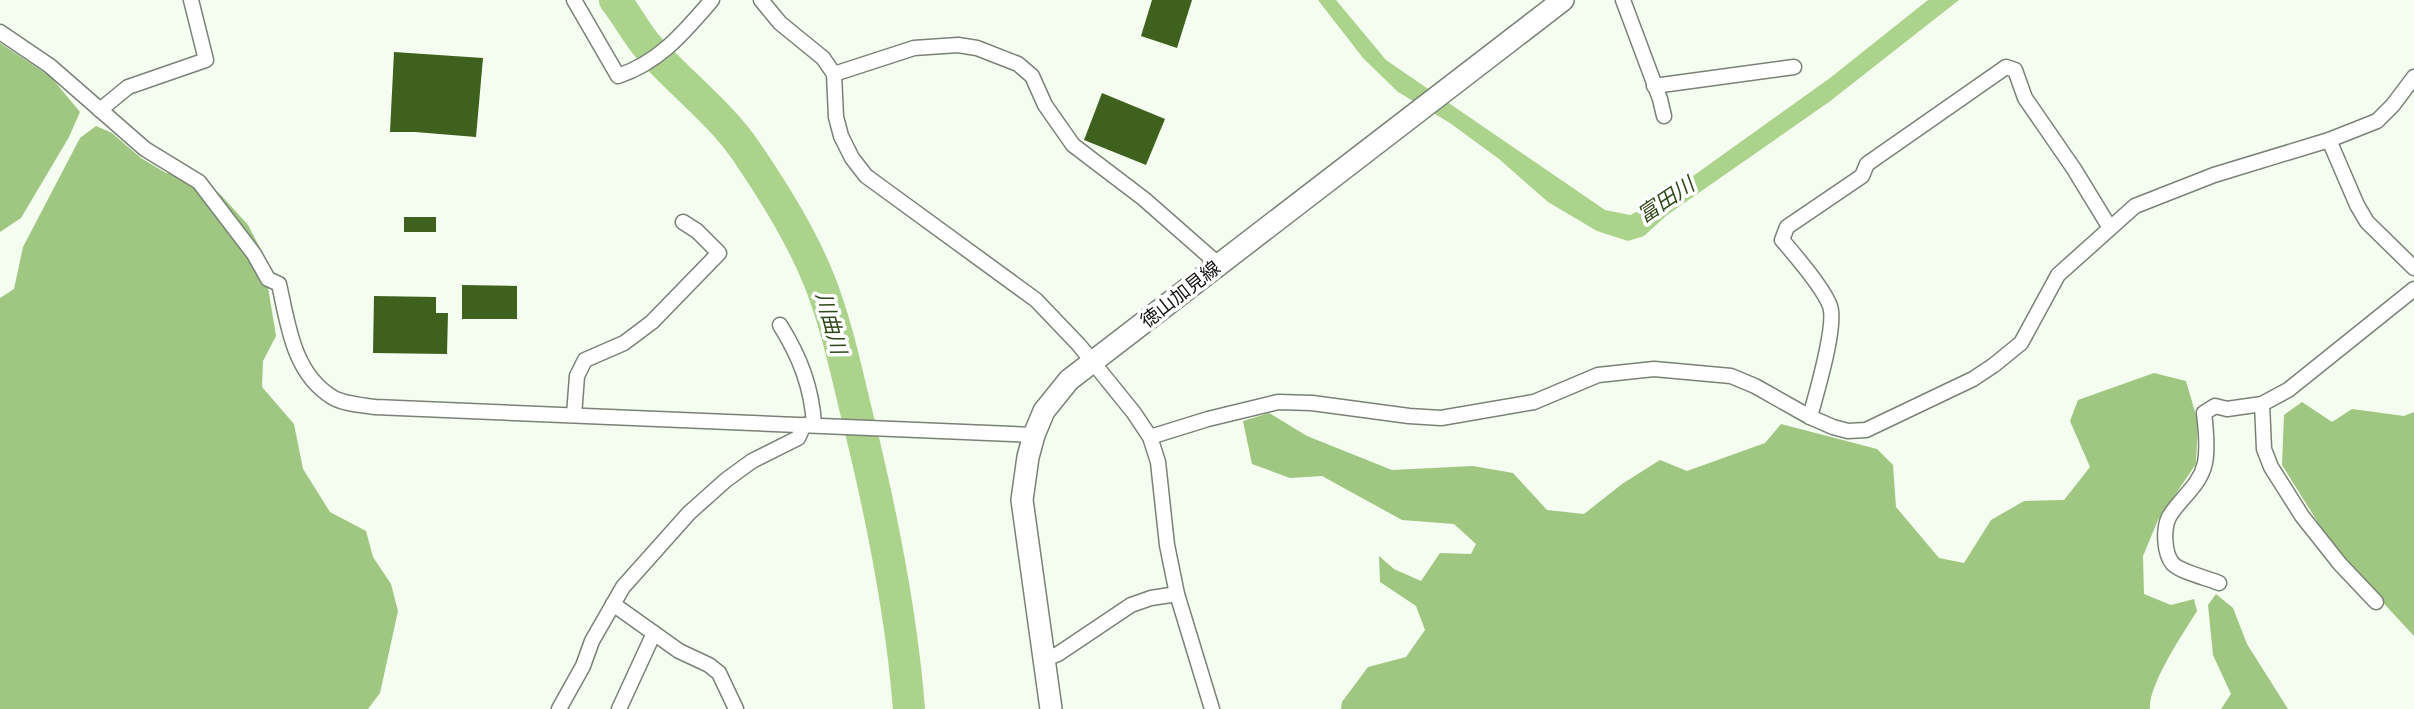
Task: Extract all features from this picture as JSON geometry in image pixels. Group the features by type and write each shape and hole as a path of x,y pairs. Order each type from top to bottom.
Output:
{"street":[{"path":"100,110 128,87 206,60 191,0"},
{"path":"574,0 618,76 639,69 678,40 712,0"},
{"path":"761,0 780,23 823,58 834,74 836,117 841,136 852,158 866,176 1036,300 1092,362 1150,437 1158,462 1167,545 1177,594 1212,709"},
{"name":"徳山加見線","path":"1051,709 1022,500 1028,457 1044,411 1069,380 1563,0"},
{"path":"1623,0 1664,116"},
{"path":"0,32 50,66 145,149 199,182 254,254 268,279 279,284 291,340 301,363 332,397 375,407 1034,435"},
{"path":"834,74 915,48 958,45 977,48 1017,64 1032,76 1045,105 1073,145 1144,199 1218,264"},
{"path":"1654,86 1794,66"},
{"path":"1810,417 1824,359 1830,306 1802,262 1782,240 1787,227 1862,176 1867,164 2006,67 2015,70 2025,98 2074,169 2110,229"},
{"path":"1150,437 1278,402 1312,403 1441,418 1534,402 1598,375 1654,369 1731,376 1755,386 1810,417 1848,431 1866,430 1973,379 1994,365 2021,342 2058,275 2135,206 2214,175 2329,140 2377,121 2414,77"},
{"path":"2329,140 2367,222 2414,268"},
{"path":"574,415 577,376 585,360 624,343 652,321 719,253 683,222"},
{"path":"2219,583 2181,569 2173,564 2166,551 2168,519 2193,489 2205,464 2207,431 2204,413 2214,406 2227,410 2262,404 2288,390 2414,289"},
{"path":"559,709 583,666 592,641 623,587 689,513 726,480 752,461 798,438 809,425 810,389 793,346 780,326"},
{"path":"2262,404 2264,449 2271,467 2302,516 2340,564 2376,602"},
{"path":"1045,659 1058,654 1131,605 1151,598 1177,594"},
{"path":"612,604 679,651 709,665 719,673 736,709"},
{"path":"619,709 654,633"}],"shaded area":[{"path":"0,43 51,77 80,112 69,137 21,218 0,232"},
{"path":"96,126 112,133 141,158 166,173 197,175 221,195 248,225 269,265 268,287 276,336 263,361 262,387 294,424 303,469 330,512 366,531 373,557 391,584 398,611 380,693 368,709 0,709 0,298 14,289 23,247 80,138"},
{"path":"2154,373 2186,381 2198,422 2196,464 2158,520 2143,556 2144,594 2171,605 2194,599 2197,611 2161,673 2150,709 1341,709 1342,702 1368,667 1406,657 1425,630 1416,606 1380,582 1379,556 1394,569 1421,581 1440,553 1471,554 1476,544 1454,524 1402,520 1322,476 1290,478 1252,464 1243,421 1269,413 1307,436 1392,470 1473,466 1513,473 1547,510 1584,514 1622,484 1660,460 1687,471 1765,443 1781,424 1877,449 1893,465 1896,507 1939,558 1964,563 1991,520 2024,501 2064,500 2090,467 2070,421 2078,400"},
{"path":"2302,402 2332,422 2352,409 2404,416 2414,412 2414,636 2337,553 2282,465 2284,415"},
{"path":"2216,594 2233,608 2247,644 2288,709 2221,709 2231,694 2213,655 2208,605"}],"water":[{"path":"600,0 624,0 655,40 641,49"},
{"name":"富田川","path":"1318,0 1336,0 1386,60 1605,210 1630,215 1654,204 1830,78 1928,0 1959,0 1829,102 1667,215 1644,236 1628,241 1597,231 1548,202 1499,159 1450,123 1398,92 1363,58"}],"building":[{"path":"1152,0 1192,0 1177,48 1141,36"},
{"path":"394,52 483,58 476,137 390,132"},
{"path":"1102,93 1165,119 1146,165 1084,140"},
{"path":"404,217 436,217 436,232 404,232"},
{"path":"462,285 517,286 517,319 462,319"},
{"path":"374,296 436,297 436,313 448,313 447,354 373,353"}],"waterway":[{"name":"川曲川","path":"615,0 648,47 712,110 746,151 786,214 819,280 839,343 881,519 901,633 909,709"}]}
